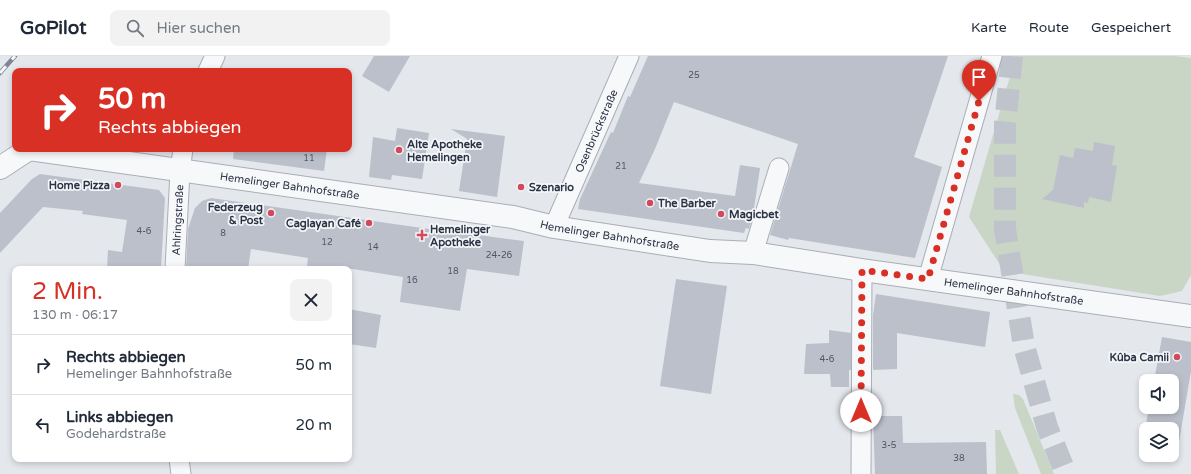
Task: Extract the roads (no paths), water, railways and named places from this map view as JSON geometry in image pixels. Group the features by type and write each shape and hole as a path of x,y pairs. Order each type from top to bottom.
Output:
{"street":[{"path":"209,68 215,56"},
{"name":"Osenbrückstraße","path":"554,228 628,56"},
{"path":"928,279 992,56"},
{"path":"0,168 24,152"},
{"name":"Hemelinger Bahnhofstraße","path":"50,152 513,216 554,228 710,251 753,253 862,270 1191,316"},
{"name":"Ahlringstraße","path":"175,266 180,171 183,152"},
{"path":"753,253 779,168"},
{"path":"861,474 862,270"},
{"path":"180,462 182,474"}],"tunnel":[{"path":"1012,56 1005,124 1005,229 1024,346 1047,427 1066,474"}],"railway":[{"path":"0,73 15,56"}],"place":[{"name":"Alte Apotheke Hemelingen","path":"399,150"},
{"name":"Home Pizza","path":"118,185"},
{"name":"Szenario","path":"521,187"},
{"name":"The Barber","path":"650,203"},
{"name":"Federzeug & Post","path":"271,213"},
{"name":"Magicbet","path":"721,214"},
{"name":"Caglayan Café","path":"369,223"},
{"name":"Hemelinger Apotheke","path":"422,235"},
{"name":"Kûba Camii","path":"1177,357"}]}
